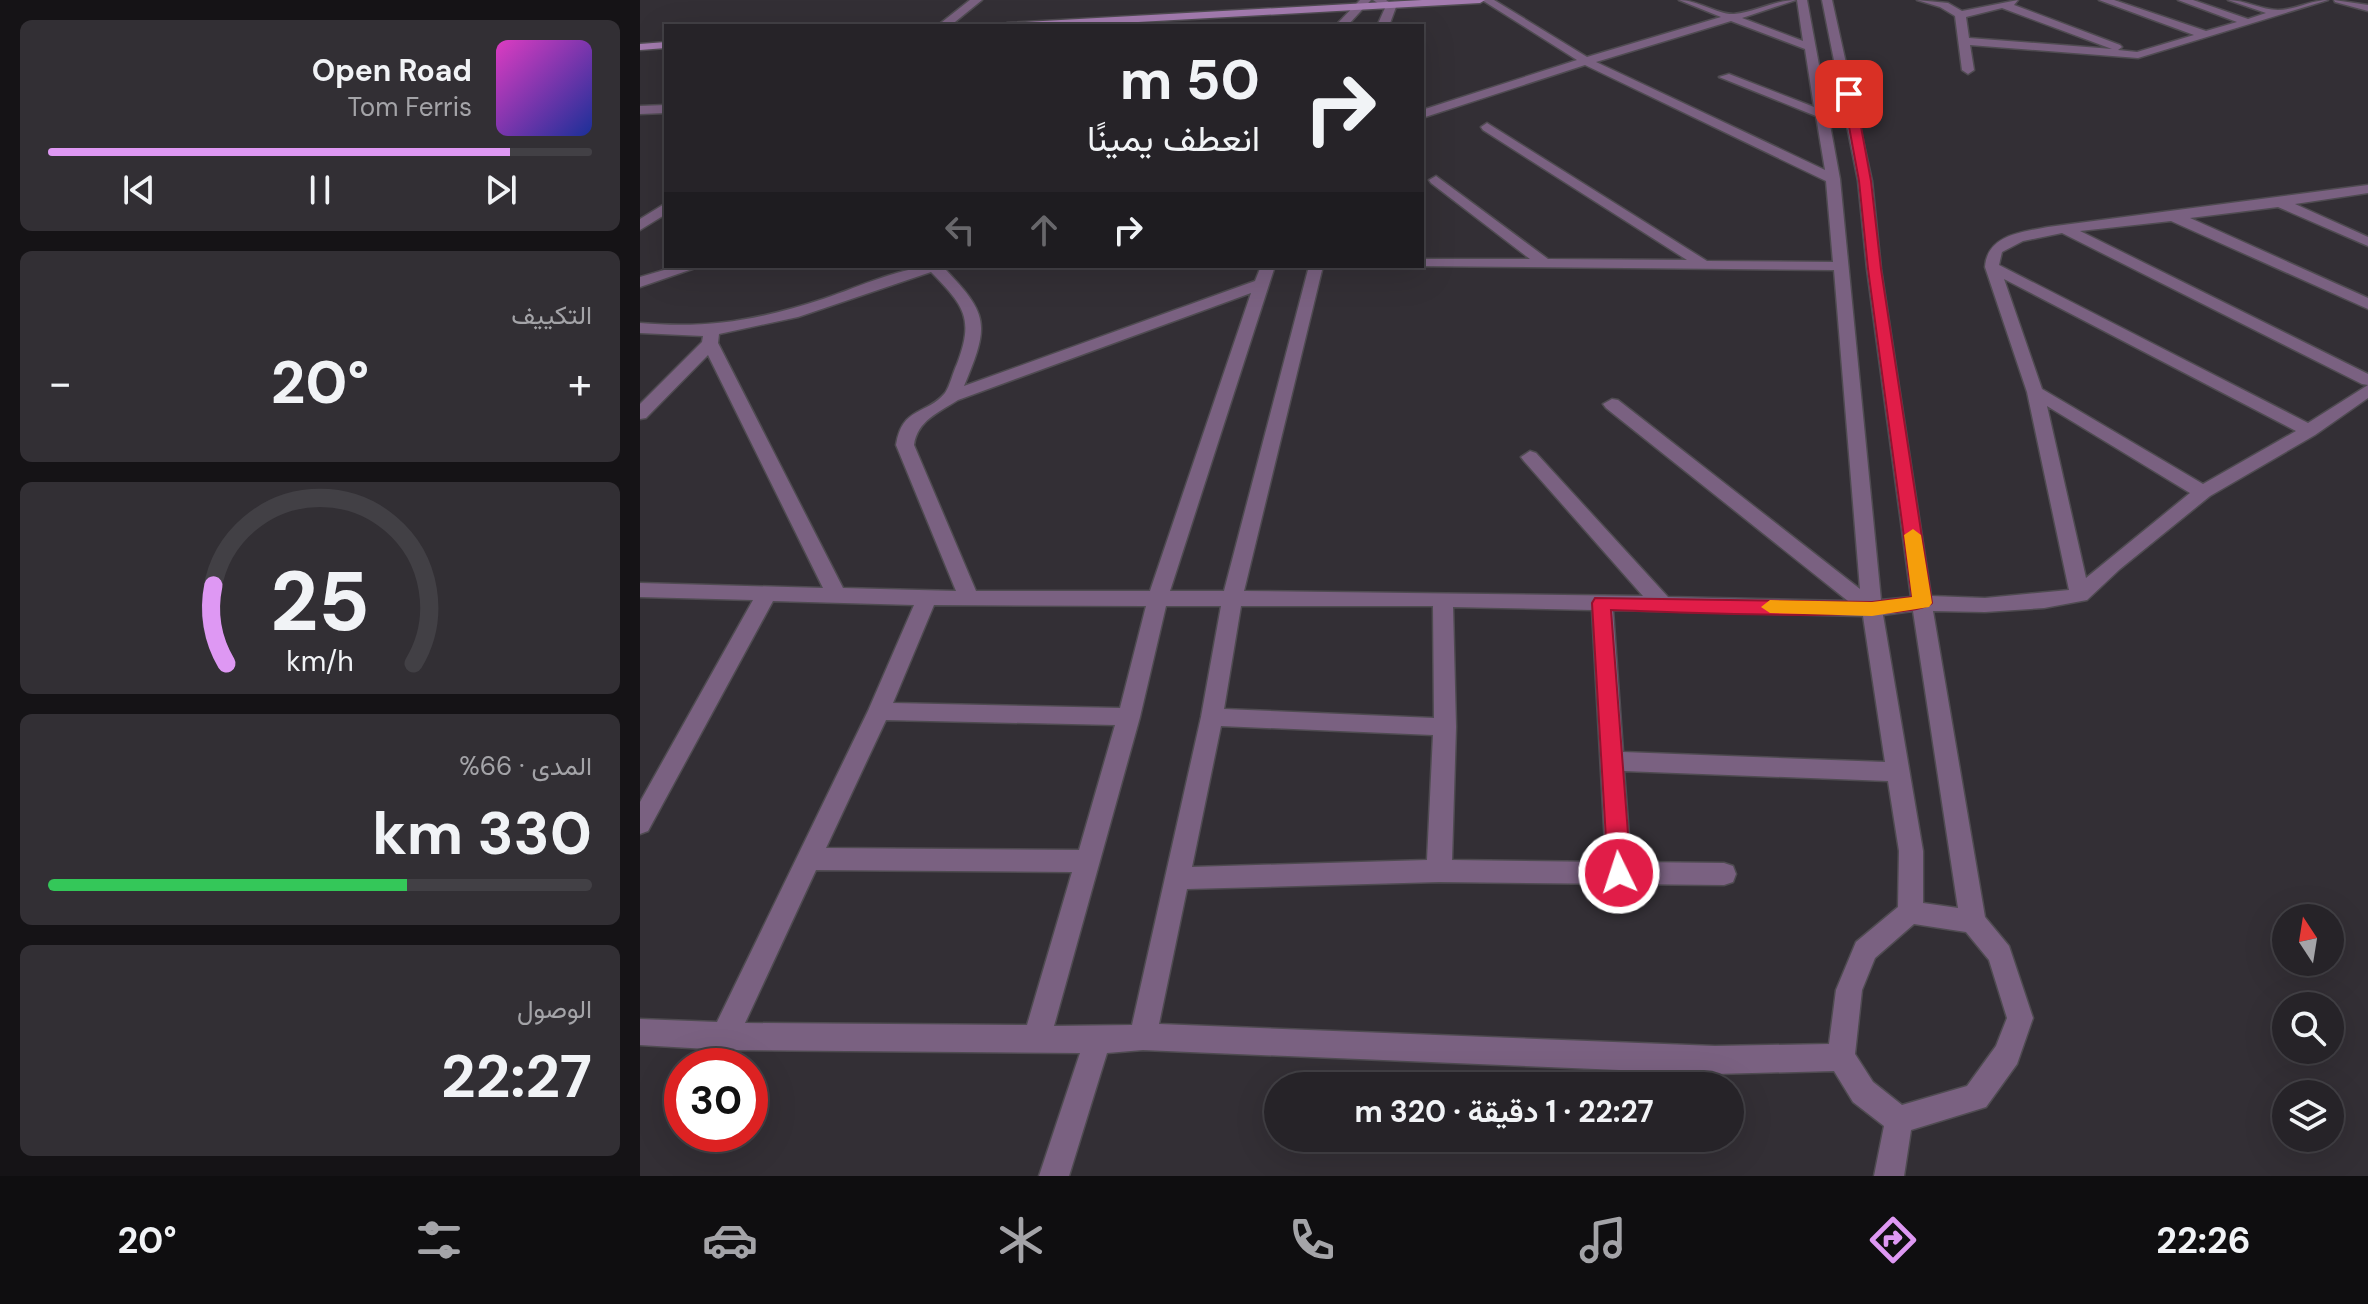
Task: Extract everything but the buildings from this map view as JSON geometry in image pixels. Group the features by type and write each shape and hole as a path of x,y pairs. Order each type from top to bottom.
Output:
{"main road":[{"path":"1039,24 1362,4 1391,7 1480,0"},
{"path":"640,47 664,45"}],"street":[{"path":"946,24 977,0"},
{"path":"1378,0 1391,7 1384,24"},
{"path":"1487,0 1586,61 1833,179"},
{"path":"1684,0 1725,18 1812,48"},
{"path":"1424,113 1791,0"},
{"path":"1802,0 1833,179 1872,609 1911,851 1910,912 1865,950 1849,990 1841,1057 1863,1092 1899,1120"},
{"path":"1827,0 1865,181 1876,284 1922,603 1973,922 2000,954 2020,1018 2007,1054 1976,1097 1899,1120"},
{"path":"1922,0 1944,5 1960,15 2020,0"},
{"path":"2104,0 2206,35"},
{"path":"2183,0 2250,23"},
{"path":"2233,0 2276,13"},
{"path":"1966,41 2138,55 2323,0"},
{"path":"2339,0 2368,8"},
{"path":"1343,24 1362,4"},
{"path":"2004,5 2138,55"},
{"path":"1960,15 1968,70"},
{"path":"1725,77 1824,115"},
{"path":"640,110 664,109"},
{"path":"1487,127 1704,265"},
{"path":"1436,180 1545,264"},
{"path":"2080,595 2035,392 1992,267 1992,255 2007,242 2065,229 2281,203 2368,189"},
{"path":"2281,203 2368,242"},
{"path":"640,226 664,208"},
{"path":"2173,216 2368,304"},
{"path":"2065,229 2368,380"},
{"path":"1424,263 1839,266"},
{"path":"1992,267 2309,431"},
{"path":"640,282 687,268"},
{"path":"640,328 711,337 928,268"},
{"path":"936,268 968,304 974,318 973,334 952,396"},
{"path":"1143,1037 1212,717 1232,600 1315,268"},
{"path":"969,598 905,445 907,430 921,416 952,396 1265,275"},
{"path":"1037,1037 1129,717 1157,601 1265,275"},
{"path":"640,414 711,337"},
{"path":"711,337 837,596"},
{"path":"640,590 927,598 1157,601 1443,599 1872,609 1922,603 1985,605 2044,601 2080,595 2113,564 2203,492 2309,431 2368,390"},
{"path":"2035,392 2203,492"},
{"path":"1612,404 1872,609"},
{"path":"1530,457 1663,605"},
{"path":"640,824 766,595"},
{"path":"724,1037 879,711 927,598"},
{"path":"1439,871 1445,727 1443,599"},
{"path":"1602,603 1619,873"},
{"path":"879,711 1129,717"},
{"path":"1212,717 1445,727"},
{"path":"1612,761 1896,772"},
{"path":"809,859 1088,861"},
{"path":"1177,878 1439,871 1724,874"},
{"path":"1910,912 1973,922"},
{"path":"640,1032 724,1037 1037,1037 1097,1043 1143,1037 1715,1060 1841,1057"},
{"path":"1054,1176 1097,1043"},
{"path":"1889,1176 1899,1120"}],"slow traffic":[{"path":"1770,607 1872,609 1922,603 1913,535"}],"route":[{"path":"1619,873 1602,603 1872,609 1922,603 1874,269 1865,181 1849,94"}]}
